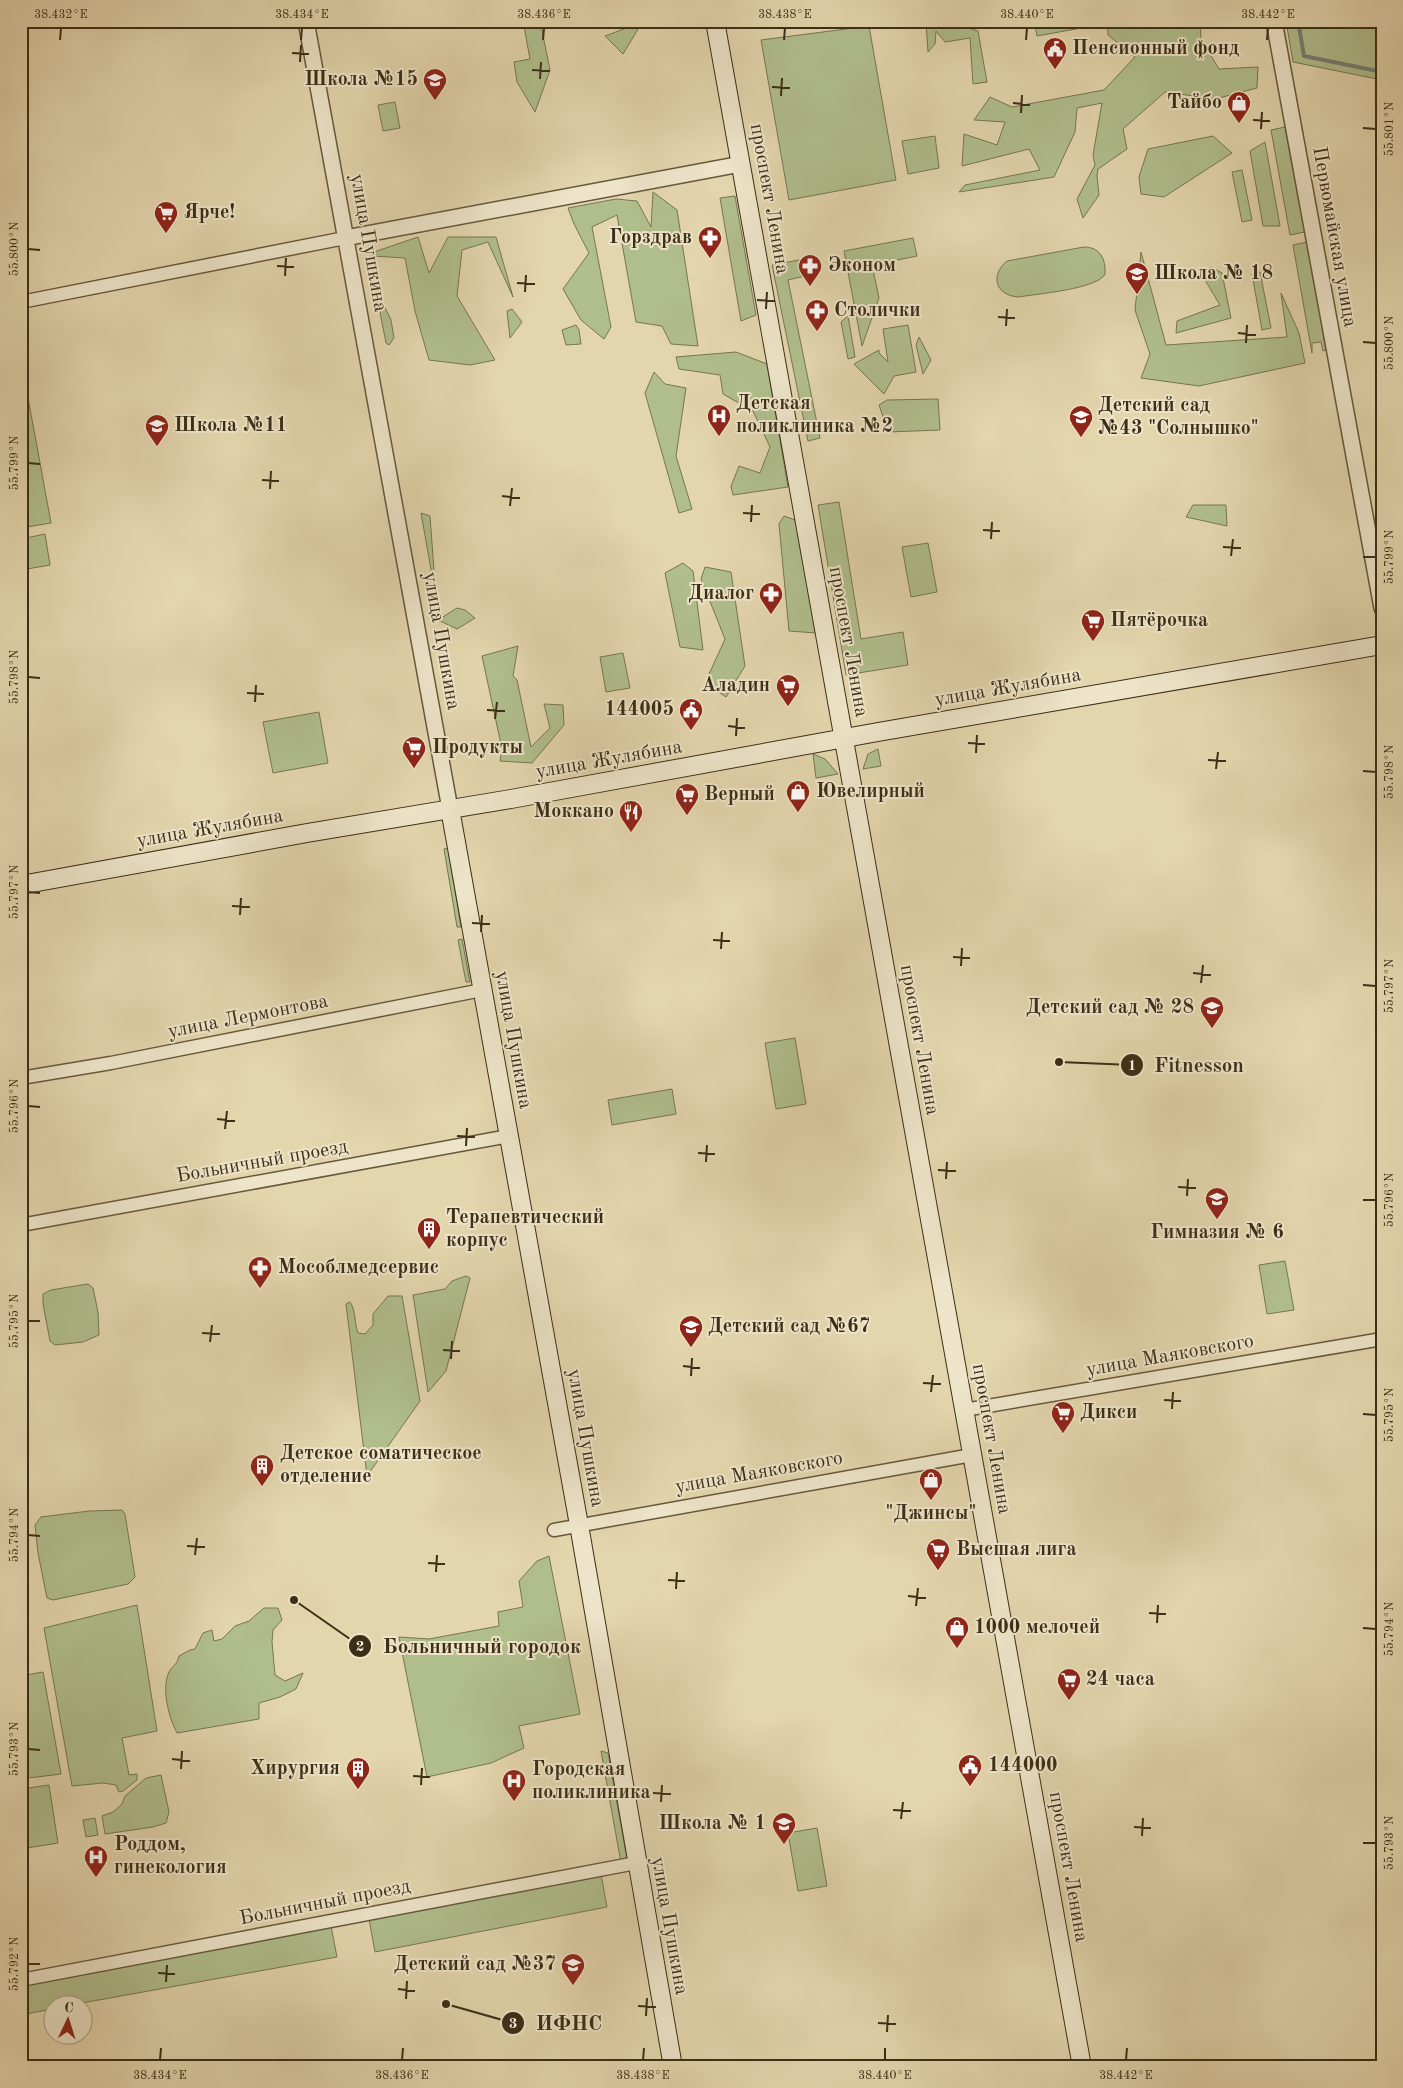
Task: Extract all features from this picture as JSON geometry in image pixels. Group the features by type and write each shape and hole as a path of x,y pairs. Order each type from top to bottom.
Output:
{"main road":[{"name":"проспект Ленина","path":"715,21 1082,2067"},
{"name":"улица Жулябина","path":"21,886 281,838 1382,644"},
{"name":"улица Пушкина","path":"450,809 579,1525 636,1863 673,2067"}],"street":[{"name":"улица Пушкина","path":"306,21 450,809"},
{"name":"Первомайская улица","path":"1274,21 1382,608"},
{"path":"21,302 345,238 741,164"},
{"name":"улица Лермонтова","path":"21,1078 112,1063 482,990"},
{"name":"Больничный проезд","path":"21,1224 509,1136"},
{"name":"улица Маяковского","path":"964,1410 1382,1339"},
{"name":"улица Маяковского","path":"554,1530 972,1455"},
{"name":"Больничный проезд","path":"21,1980 636,1863"}],"green space":[{"path":"523,21 540,21 550,70 535,112 517,82 514,62 530,59"},
{"path":"926,21 948,21 978,31 987,82 973,84 970,38 945,42 936,31 935,44 928,52"},
{"path":"1034,21 1091,21 1092,26 1037,36"},
{"path":"1108,21 1200,21 1201,39 1219,69 1258,67 1257,88 1215,99 1165,92 1123,129 1127,149 1098,169 1099,195 1083,218 1077,199 1095,165 1093,155 1102,103 1077,108 1075,132 1054,177 959,192 965,185 1040,170 1029,149 962,166 964,134 997,145 1005,122 974,120 990,97 1012,107 1104,90 1135,57 1108,35"},
{"path":"1286,21 1382,21 1382,80 1293,62"},
{"path":"869,26 896,180 789,200 761,40"},
{"path":"629,27 638,29 623,54 605,36"},
{"path":"395,102 400,128 383,131 378,105"},
{"path":"1285,127 1305,232 1290,235 1271,130"},
{"path":"935,136 939,168 908,174 902,141"},
{"path":"1213,136 1232,153 1164,197 1141,194 1139,177 1148,149"},
{"path":"1265,142 1280,226 1263,226 1250,151"},
{"path":"1242,170 1252,220 1242,222 1232,172"},
{"path":"653,192 677,210 698,346 671,344 662,326 636,322 617,215 592,227 611,327 604,339 581,320 563,289 589,253 568,208 616,199 637,201 651,227"},
{"path":"735,196 756,315 741,321 720,198"},
{"path":"418,237 429,273 448,237 496,237 513,297 488,242 462,250 457,296 495,360 470,365 429,360 415,311 405,258 372,256 371,253"},
{"path":"913,238 917,256 872,265 879,298 862,346 844,251"},
{"path":"1307,242 1326,350 1323,351 1321,342 1312,343 1312,353 1293,245"},
{"path":"1084,247 1098,252 1104,263 1105,274 1091,284 1066,290 1018,297 1004,292 998,284 998,272 1007,261"},
{"path":"1141,252 1166,345 1287,337 1281,293 1299,333 1305,363 1199,386 1141,378 1150,354 1135,310"},
{"path":"815,257 818,273 788,280 820,438 808,441 772,265"},
{"path":"1211,267 1222,273 1231,318 1176,333 1177,321 1220,305 1202,275 1204,271"},
{"path":"1260,272 1271,328 1262,330 1252,274"},
{"path":"375,287 391,320 394,338 389,345 386,343"},
{"path":"512,309 522,322 510,338 507,311"},
{"path":"848,316 855,357 848,359 841,322"},
{"path":"576,325 579,330 581,344 566,345 562,330"},
{"path":"908,325 916,372 894,376 884,394 854,364 879,350 879,353 888,362 883,329"},
{"path":"919,337 931,360 923,374 916,345"},
{"path":"736,352 767,364 788,487 733,495 731,486 739,466 760,473 770,447 753,411 723,394 720,375 679,369 676,357"},
{"path":"21,366 51,523 21,528"},
{"path":"654,372 665,384 686,388 676,456 692,509 679,513 645,393"},
{"path":"938,399 940,430 888,432 879,405 887,400"},
{"path":"839,502 861,639 903,632 908,665 846,675 818,505"},
{"path":"1193,505 1226,505 1227,526 1186,517"},
{"path":"421,513 430,516 436,598"},
{"path":"784,516 798,521 816,633 789,631 779,524"},
{"path":"45,534 50,565 21,570 21,539"},
{"path":"928,543 937,592 911,597 902,547"},
{"path":"683,563 693,571 703,650 680,647 665,573"},
{"path":"705,567 731,572 745,666 726,697 705,683 725,639 701,579"},
{"path":"457,608 465,610 475,618 457,629 438,620"},
{"path":"518,646 513,676 517,680 531,747 550,728 544,704 563,705 564,725 532,763 500,761 502,749 482,656"},
{"path":"623,653 630,688 606,692 600,657"},
{"path":"319,712 328,763 273,773 263,722"},
{"path":"878,749 881,766 863,769 868,754"},
{"path":"813,754 825,759 838,774 816,778"},
{"path":"448,848 461,927 457,927 444,849"},
{"path":"462,939 470,982 466,982 458,940"},
{"path":"795,1038 806,1104 776,1109 765,1043"},
{"path":"672,1089 676,1114 612,1125 608,1100"},
{"path":"1285,1261 1294,1310 1267,1314 1259,1265"},
{"path":"466,1276 470,1278 446,1371 428,1392 413,1295 445,1289 452,1281"},
{"path":"88,1284 93,1288 98,1312 99,1335 83,1342 55,1345 50,1341 43,1294 51,1290"},
{"path":"388,1296 402,1296 420,1401 367,1476 346,1304 350,1302 352,1305 358,1333 365,1334 373,1325 373,1314"},
{"path":"122,1510 125,1514 135,1577 128,1584 53,1600 47,1598 38,1553 35,1525 41,1517 89,1511"},
{"path":"549,1556 580,1714 519,1726 524,1748 491,1763 427,1777 399,1637 429,1639 499,1626 498,1612 523,1607 519,1581 537,1561"},
{"path":"137,1605 157,1731 122,1738 129,1775 137,1774 137,1780 123,1791 119,1792 116,1785 103,1783 72,1786 44,1628"},
{"path":"264,1608 278,1608 282,1620 273,1630 272,1642 275,1675 285,1681 303,1673 296,1689 280,1697 259,1703 259,1719 177,1733 169,1712 166,1687 169,1672 179,1656 195,1649 203,1633 212,1630 214,1641 222,1639 235,1626 249,1621"},
{"path":"43,1672 61,1774 21,1779 21,1676"},
{"path":"601,1751 608,1753 627,1859 621,1863"},
{"path":"161,1775 169,1812 166,1823 153,1827 105,1834 102,1816 113,1812 122,1804 125,1796 146,1778"},
{"path":"49,1785 58,1843 21,1849 21,1789"},
{"path":"95,1818 98,1835 86,1837 83,1820"},
{"path":"817,1828 827,1886 798,1891 788,1833"},
{"path":"601,1874 607,1907 375,1952 369,1919"},
{"path":"331,1926 337,1957 92,2001 92,1996 42,1996 42,2011 21,2015 21,1984"}],"waterway":[{"path":"1298,21 1304,56 1382,72"}],"place":[{"name":"Пенсионный фонд","path":"1055,70"},
{"name":"Школа №15","path":"435,101"},
{"name":"Тайбо","path":"1239,124"},
{"name":"Ярче!","path":"166,234"},
{"name":"Горздрав","path":"710,259"},
{"name":"Эконом","path":"810,287"},
{"name":"Школа № 18","path":"1137,295"},
{"name":"Столички","path":"817,332"},
{"name":"Детская поликлиника №2","path":"719,437"},
{"name":"Детский сад №43 \"Солнышко\"","path":"1081,438"},
{"name":"Школа №11","path":"157,447"},
{"name":"Диалог","path":"771,615"},
{"name":"Пятёрочка","path":"1093,642"},
{"name":"Аладин","path":"788,707"},
{"name":"144005","path":"691,731"},
{"name":"Продукты","path":"414,769"},
{"name":"Ювелирный","path":"798,813"},
{"name":"Верный","path":"687,816"},
{"name":"Моккано","path":"631,833"},
{"name":"Детский сад № 28","path":"1212,1029"},
{"name":"Fitnesson","path":"1059,1062"},
{"name":"Гимназия № 6","path":"1217,1220"},
{"name":"Терапевтический корпус","path":"429,1250"},
{"name":"Мособлмедсервис","path":"260,1289"},
{"name":"Детский сад №67","path":"691,1348"},
{"name":"Дикси","path":"1063,1434"},
{"name":"Детское соматическое отделение","path":"262,1487"},
{"name":"\"Джинсы\"","path":"931,1501"},
{"name":"Высшая лига","path":"938,1571"},
{"name":"Больничный городок","path":"294,1600"},
{"name":"1000 мелочей","path":"957,1649"},
{"name":"24 часа","path":"1069,1701"},
{"name":"144000","path":"970,1787"},
{"name":"Хирургия","path":"358,1790"},
{"name":"Городская поликлиника","path":"514,1802"},
{"name":"Школа № 1","path":"784,1845"},
{"name":"Роддом, гинекология","path":"96,1878"},
{"name":"Детский сад №37","path":"573,1986"},
{"name":"ИФНС","path":"446,2004"}]}
